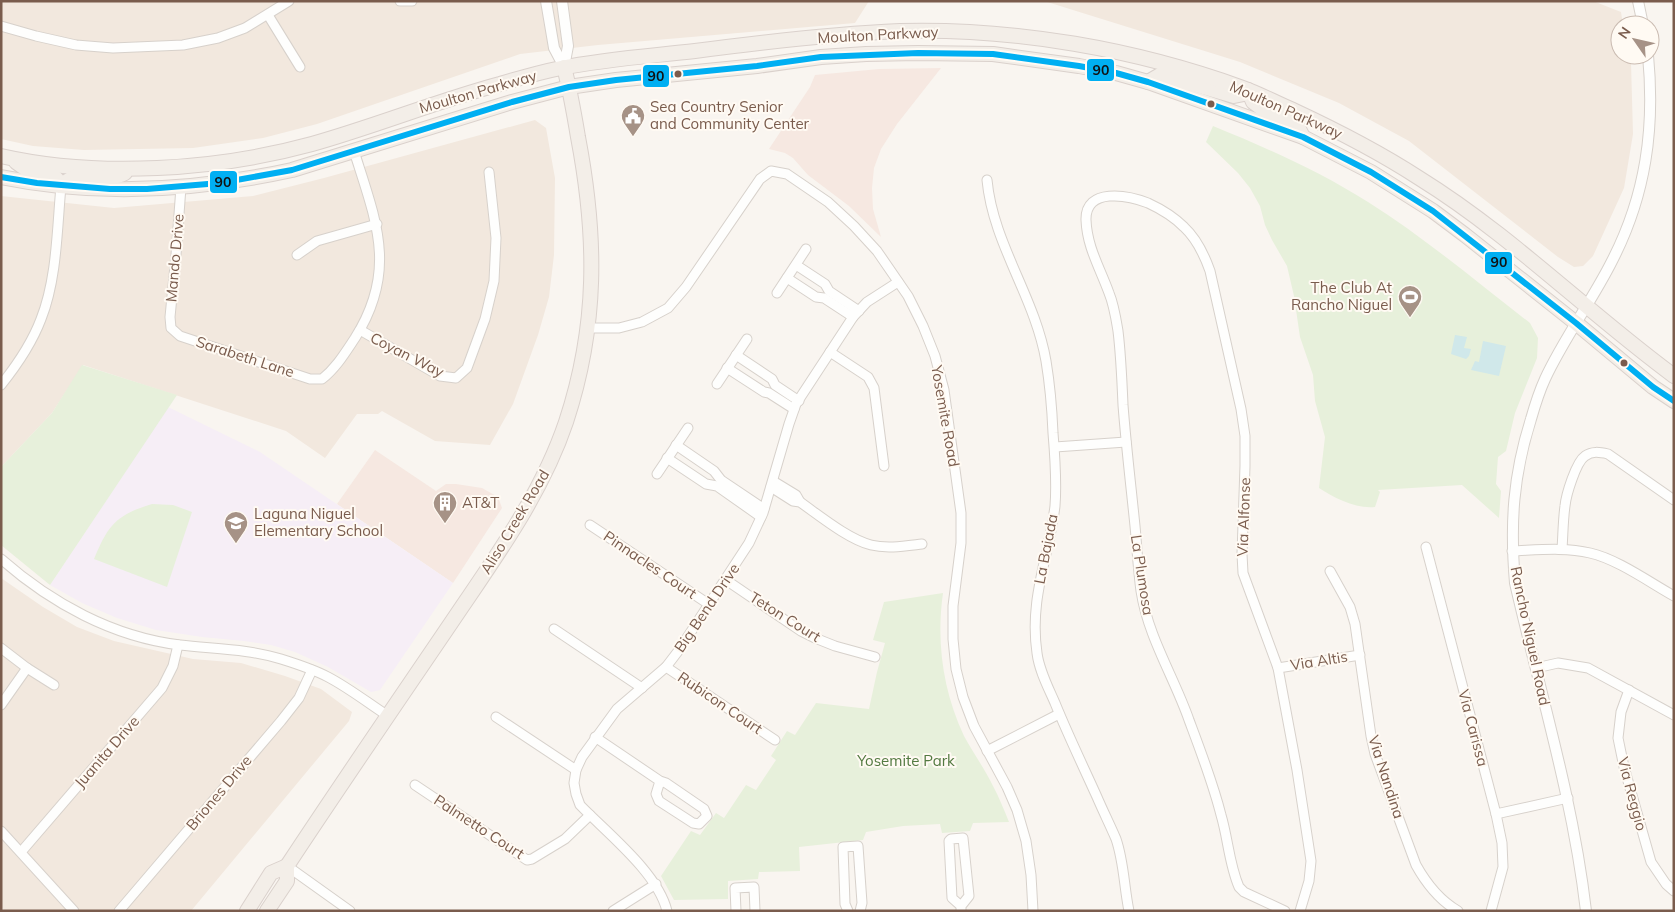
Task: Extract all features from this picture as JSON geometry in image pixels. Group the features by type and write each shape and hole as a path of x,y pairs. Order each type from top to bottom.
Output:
{"main road":[{"name":"Moulton Parkway","path":"6,157 66,166 128,168 186,166 231,160 309,144 447,99 564,67 749,43 900,31 996,35 1061,42 1143,58 1248,90 1354,141 1416,176 1487,224 1674,376"},
{"path":"821,57 834,46 894,40 900,31"},
{"name":"Moulton Parkway","path":"1,177 96,189 127,190 181,187 262,176 300,168 481,111 569,87 821,57 918,53 993,54 1116,73 1148,82 1303,137 1371,172 1433,212 1576,323 1633,371 1674,401"},
{"name":"Aliso Creek Road","path":"247,911 271,874 287,866 507,540 546,472 565,424 579,378 588,328 592,240 590,206 564,67"},
{"path":"1148,82 1160,75 1234,96 1244,94 1248,90 1254,102 1262,108 1297,125 1303,137"},
{"path":"6,157 32,172 47,173 53,176 61,186 78,176 119,177 126,173 128,168"},
{"name":"Aliso Creek Road","path":"267,911 287,881 287,866"}],"street":[{"path":"1,26 76,46 114,48 183,45 209,40 245,28 268,16 289,1"},
{"name":"Aliso Creek Road","path":"546,1 554,48 564,67"},
{"name":"Aliso Creek Road","path":"562,1 568,46 564,67"},
{"path":"1638,1 1641,15"},
{"path":"268,16 300,67"},
{"name":"Rancho Niguel Road","path":"1586,911 1568,798 1515,583 1512,551 1513,497 1525,437 1545,380 1613,260 1635,206 1645,169 1650,134 1651,99 1649,65"},
{"path":"354,151 377,224 380,243 380,273 373,302 360,330"},
{"name":"Yosemite Road","path":"588,328 619,328 642,322 668,308 686,287 760,179 771,171 787,174 828,202 877,251 908,296 923,326 944,390 961,513 961,543 953,606 953,639 956,669 963,697 974,726 1007,787 1017,810 1026,841 1031,875 1033,911"},
{"name":"Coyan Way","path":"360,330 440,376 456,378 468,368 485,319 494,281 496,238 489,172"},
{"name":"La Bajada","path":"987,180 989,200 994,219 1036,323 1044,351 1050,385 1057,475 1055,507 1036,603 1034,631 1037,656 1059,714 1116,840 1129,911"},
{"path":"1,385 17,364 31,340 46,304 50,290 61,186"},
{"name":"Mando Drive","path":"171,328 170,317 181,187"},
{"name":"Via Alfonse","path":"1090,203 1095,198 1124,197 1146,203 1168,213 1197,242 1210,271 1241,409 1245,436 1243,572 1278,668 1297,770 1311,861 1309,880 1300,911"},
{"name":"La Plumosa","path":"1090,203 1086,218 1088,240 1110,295 1118,331 1126,442 1141,592 1157,645 1176,686 1219,806 1238,887 1244,892 1285,911"},
{"path":"297,255 318,241 377,224"},
{"path":"777,293 806,249"},
{"path":"796,265 824,284 826,295"},
{"path":"787,278 816,297 826,295 856,314"},
{"name":"Big Bend Drive","path":"668,911 656,884 645,870 580,805 574,783 576,770 595,737 617,709 666,667 710,605 749,543 763,513 797,405 856,314 867,302 898,282"},
{"name":"Sarabeth Lane","path":"171,328 180,336 310,379 322,379 331,371 360,330"},
{"path":"716,384 747,339"},
{"path":"830,352 868,377 874,388 884,466"},
{"path":"736,355 772,380 797,405"},
{"path":"727,368 764,392 797,405"},
{"path":"769,394 775,385"},
{"path":"657,474 688,428"},
{"path":"1054,447 1126,442"},
{"path":"676,445 714,470 719,483 763,513"},
{"path":"1562,549 1565,504 1578,463 1590,453 1608,454 1674,500"},
{"path":"667,458 706,484 719,483"},
{"path":"772,484 796,495 800,502 855,539 871,545 890,547 922,544"},
{"name":"Pinnacles Court","path":"590,525 710,605"},
{"name":"Via Carissa","path":"1426,547 1502,843 1503,867 1491,911"},
{"path":"1512,551 1562,549 1601,556 1674,596"},
{"path":"1,559 25,580 66,606 102,624 143,638 178,645 249,652 280,659 328,677 388,716"},
{"name":"Via Nandina","path":"1330,572 1350,607 1355,624 1375,754 1416,865 1426,882 1438,895 1458,911"},
{"name":"Teton Court","path":"726,580 815,638 835,646 875,657"},
{"path":"554,629 642,688"},
{"name":"Juanita Drive","path":"21,852 162,688 173,666 178,645"},
{"path":"1,648 27,668 54,685"},
{"name":"Via Altis","path":"1278,668 1360,655"},
{"path":"1536,668 1558,663 1588,668 1674,714"},
{"name":"Rubicon Court","path":"666,667 774,740"},
{"path":"1,705 27,668"},
{"name":"Briones Drive","path":"119,911 281,721 299,698 312,670"},
{"name":"Via Reggio","path":"1629,690 1621,712 1618,738 1624,767 1651,862 1666,884 1674,891"},
{"path":"987,751 1059,714"},
{"path":"496,717 576,770"},
{"path":"595,737 704,809 707,816 704,821 699,824 693,823 659,801 656,794 660,781"},
{"name":"Palmetto Court","path":"415,785 528,860 565,838 590,815"},
{"path":"1496,814 1568,798"},
{"path":"1,831 74,911"},
{"path":"963,838 969,896 961,908 952,898 949,841 951,839 963,838"},
{"path":"848,911 845,904 843,847 858,846 862,903 860,911"},
{"path":"287,866 350,911"},
{"path":"613,911 656,884"},
{"path":"736,911 735,888 754,887 755,911"}],"shaded area":[{"path":"1,1 869,1 855,23 598,45 520,54 317,124 263,138 193,148 84,150 33,146 1,139"},
{"path":"1044,1 1593,1 1621,12 1621,15 1610,15 1610,65 1631,65 1633,134 1624,188 1593,256 1583,266 1574,267 1558,257 1409,141 1339,103 1240,62"},
{"path":"941,68 897,124 881,149 874,168 872,188 873,209 881,237 849,206 808,175 793,158 785,153 769,149 810,87 815,75 879,69"},
{"path":"535,120 546,128 555,178 554,255 549,297 538,335 513,404 490,445 435,441 382,411 378,414 357,414 325,458 286,431 83,365 52,413 1,467 1,196 114,208 253,196"},
{"name":"Laguna Niguel Elementary School","path":"168,407 260,452 453,583 380,690 371,692 328,667 295,652 271,645 156,630 117,618 82,603 50,585"},
{"path":"375,450 436,491 446,484 456,484 482,488 498,497 502,508 453,583 337,504"},
{"path":"1,578 43,607 77,627 114,641 193,659 241,663 285,676 321,689 352,712 349,721 191,911 5,911 1,907"}],"green space":[{"name":"The Club At Rancho Niguel","path":"1213,126 1331,180 1368,202 1430,245 1530,323 1538,338 1537,358 1515,413 1506,451 1498,457 1496,484 1501,491 1499,518 1462,485 1378,490 1380,492 1375,507 1360,506 1346,502 1319,488 1325,437 1315,401 1313,375 1300,337 1287,266 1272,240 1265,225 1260,206 1250,188 1238,173 1206,142"},
{"path":"82,365 177,395 50,585 1,545 1,467 52,413"},
{"path":"152,504 173,505 192,512 167,587 94,559 104,538 115,523 130,512"},
{"name":"Yosemite Park","path":"943,593 940,630 941,648 946,684 951,702 964,736 990,780 1009,822 973,823 970,831 942,833 940,824 903,826 866,832 863,840 799,847 800,871 759,872 758,879 728,881 728,899 674,900 661,876 691,831 700,835 716,813 724,818 746,785 756,790 776,760 771,756 787,731 795,735 816,703 869,709 885,643 873,640 884,602"}],"water":[{"path":"1455,335 1467,337 1464,348 1471,349 1466,359 1451,354"},
{"path":"1483,341 1506,346 1499,376 1471,370 1475,361 1479,362"}],"transit line":[{"name":"90","path":"1,177 37,183 110,189 147,189 220,183 292,170 512,102 569,87 821,57 918,53 993,54 1116,73 1148,82 1303,137 1371,172 1433,211 1576,323 1653,387 1674,401"}],"place":[{"name":"Sea Country Senior and Community Center","path":"633,137"},
{"name":"The Club At Rancho Niguel","path":"1410,318"},
{"name":"AT&T","path":"445,524"},
{"name":"Laguna Niguel Elementary School","path":"236,544"}]}
